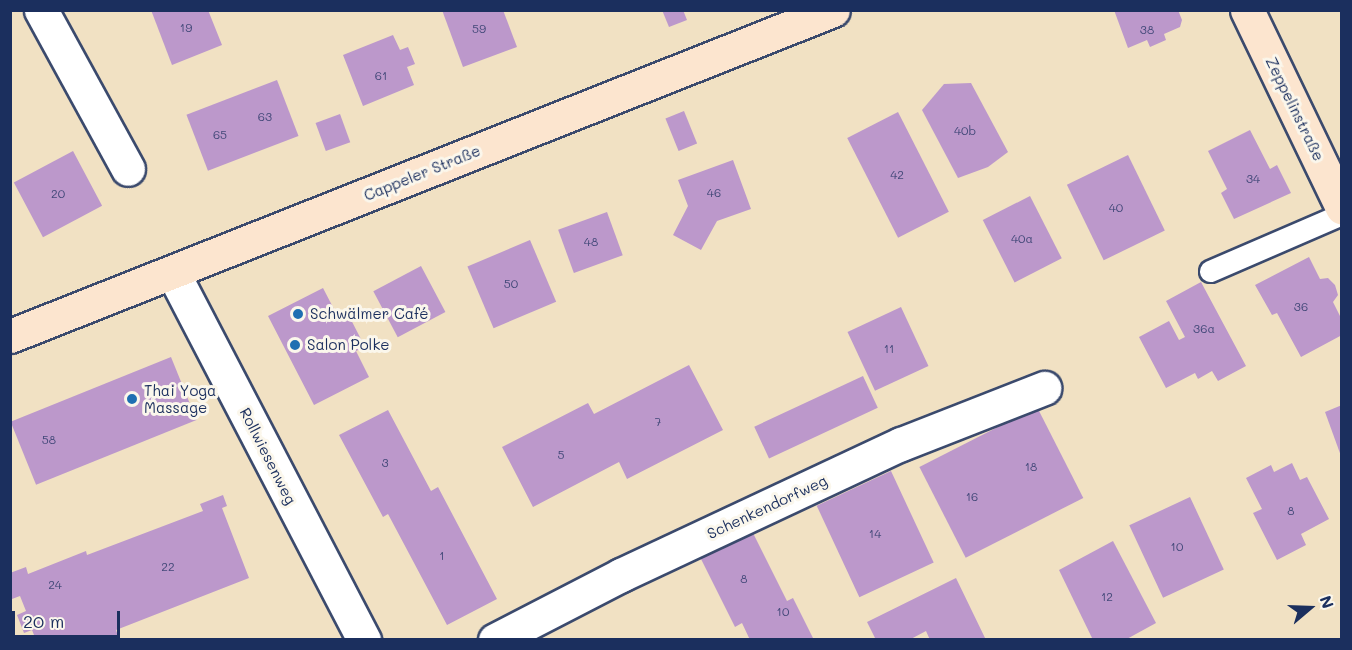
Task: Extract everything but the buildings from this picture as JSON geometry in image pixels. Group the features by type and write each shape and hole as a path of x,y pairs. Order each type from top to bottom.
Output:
{"main road":[{"name":"Cappeler Straße","path":"10,336 833,10"},
{"name":"Zeppelinstraße","path":"1247,10 1341,207"}],"street":[{"path":"41,10 128,169"},
{"name":"Rollwiesenweg","path":"173,273 364,639"},
{"name":"Schenkendorfweg","path":"495,639 621,575 901,444 1044,388"}],"lane":[{"path":"1210,272 1341,214"}],"place":[{"name":"Schwälmer Café","path":"298,314"},
{"name":"Salon Polke","path":"295,345"},
{"name":"Thai Yoga Massage","path":"132,399"}]}
